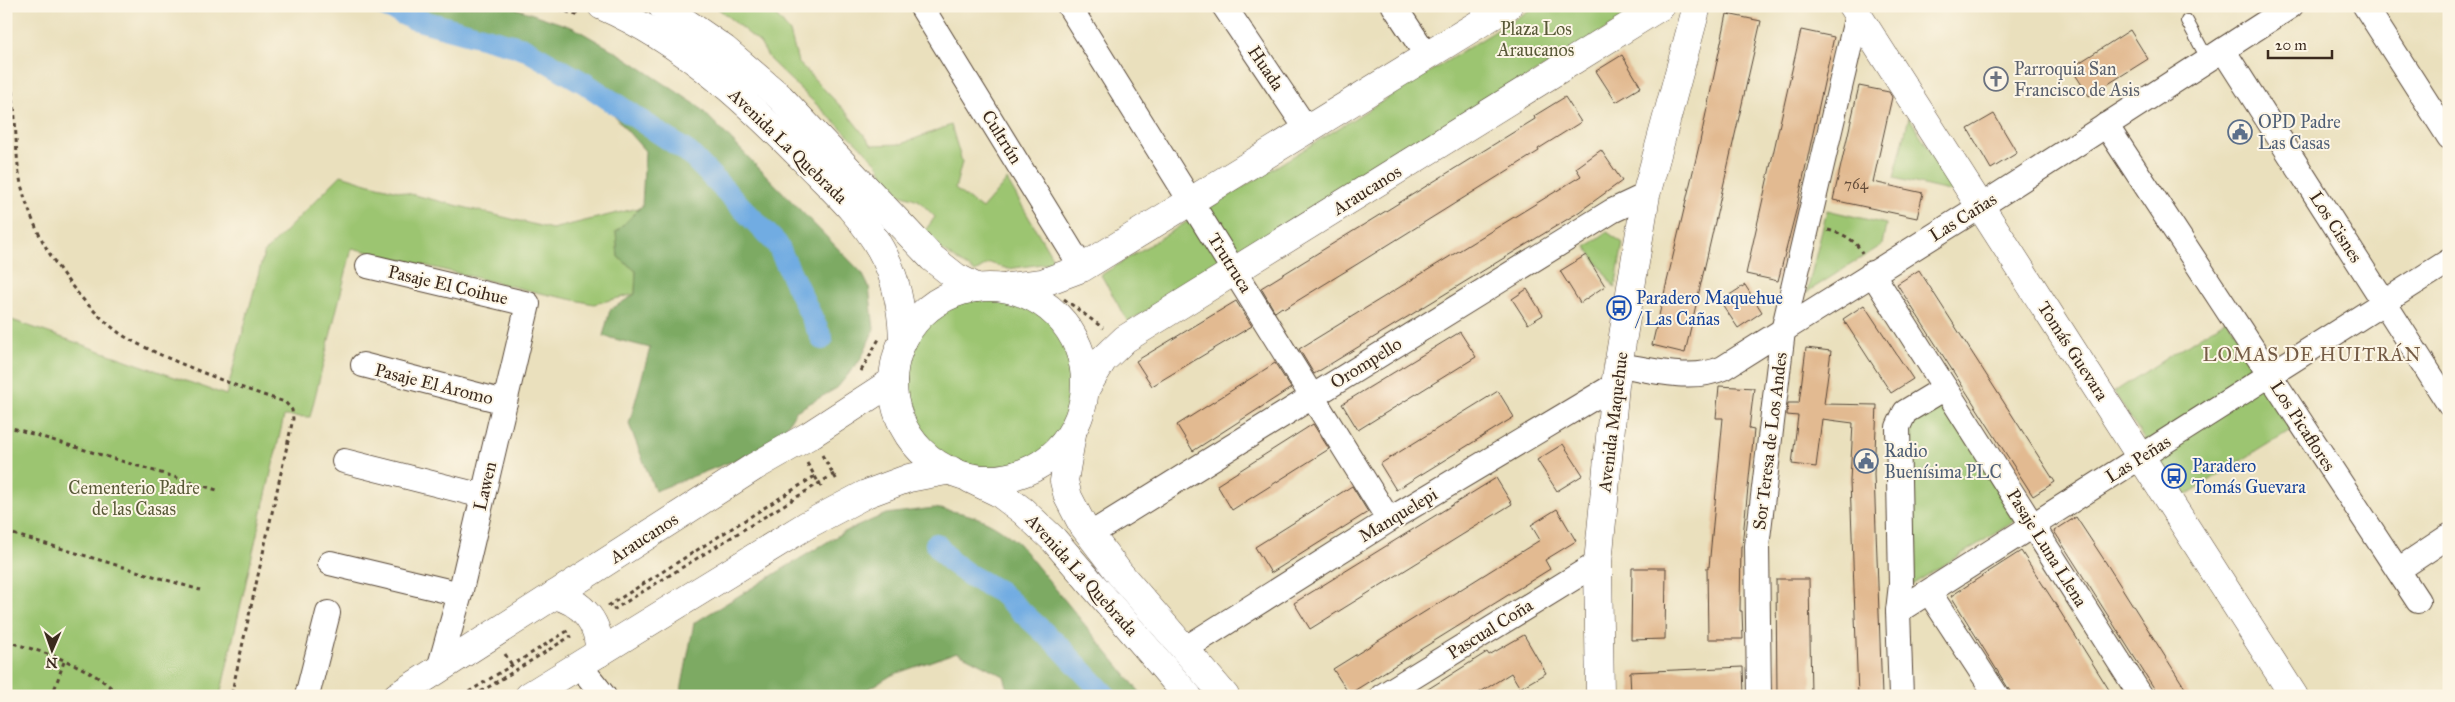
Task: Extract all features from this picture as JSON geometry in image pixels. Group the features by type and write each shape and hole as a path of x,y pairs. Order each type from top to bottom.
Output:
{"main road":[{"name":"Avenida La Quebrada","path":"662,6 724,49 780,97 932,258 956,277 990,288 1022,293 1037,299 1061,319 1078,345 1084,368 1086,388"},
{"path":"892,336 916,320 927,309 961,291 1054,280 1082,268 1308,131 1508,6"},
{"name":"Araucanos","path":"1086,388 1104,360 1118,345 1661,6"},
{"name":"Avenida Maquehue","path":"1600,696 1598,563 1617,375 1646,195 1697,6"},
{"name":"Tomás Guevara","path":"1855,10 2294,696"},
{"name":"Avenida La Quebrada","path":"593,12 664,39 698,63 760,115 850,207 870,233 890,268 900,303 892,336 895,362 893,381 896,409 910,437 932,460 1007,499 1023,511 1054,540 1188,696"},
{"name":"Araucanos","path":"397,696 893,381"},
{"path":"529,696 807,525 843,506 909,478 955,472 991,479 1024,474 1049,458 1073,431 1083,406 1086,388"},
{"name":"Avenida La Quebrada","path":"1073,431 1064,481 1068,497 1089,535 1183,650 1225,696"},
{"path":"554,595 574,602 592,620 598,634 589,659"}],"street":[{"name":"Cultrún","path":"921,6 1082,268"},
{"name":"Trutruca","path":"1069,6 1389,520"},
{"name":"Huada","path":"1224,6 1308,131"},
{"path":"1394,6 1427,56"},
{"name":"Las Cañas","path":"1617,375 1692,375 1707,374 1723,368 1981,206 2291,6"},
{"path":"2365,6 2449,137"},
{"name":"Sor Teresa de Los Andes","path":"1759,696 1757,546 1783,331 1855,10"},
{"name":"Los Cisnes","path":"2216,55 2384,302 2449,404"},
{"name":"Los Picaflores","path":"2106,125 2418,601"},
{"name":"Orompello","path":"1089,535 1612,211 1646,195"},
{"name":"Las Peñas","path":"1898,610 2449,261"},
{"name":"Pasaje El Coihue","path":"368,266 528,304"},
{"name":"Pasaje Luna Llena","path":"1872,273 2141,696"},
{"name":"Lawen","path":"440,669 460,594 528,304"},
{"name":"Pasaje El Aromo","path":"363,365 505,402"},
{"name":"Manquelepi","path":"1183,650 1617,375"},
{"path":"1901,696 1898,610 1901,584 1898,427 1905,412 1945,388"},
{"path":"344,461 483,496"},
{"path":"2398,570 2449,536"},
{"path":"330,562 460,594"},
{"name":"Pascual Coña","path":"1382,696 1598,563"},
{"path":"1929,592 1996,696"},
{"path":"306,696 328,613"},
{"path":"589,659 604,696"}],"lane":[{"path":"2187,21 2216,55"}],"path":[{"path":"552,6 593,12"},
{"path":"6,68 14,99 18,165 26,202 44,242 77,292 119,333 190,368 285,402 292,410 293,419 230,696"},
{"path":"1808,224 1841,233 1857,244 1872,273"},
{"path":"1054,280 1063,299 1100,325 1118,345"},
{"path":"859,373 892,336"},
{"path":"6,426 218,490"},
{"path":"802,439 834,474 843,506"},
{"path":"802,439 819,483 843,506"},
{"path":"462,696 834,474"},
{"path":"474,696 815,476"},
{"path":"6,532 200,590"},
{"path":"6,641 65,659 106,681 120,696"},
{"path":"52,696 65,659"}],"green space":[{"path":"384,6 509,6 574,28 623,56 698,106 862,273 869,287 874,329 861,359 837,388 796,411 783,432 769,447 655,491 629,424 650,348 603,336 610,310 635,294 636,271 618,257 616,232 642,206 645,151 586,84 523,48 411,18"},
{"path":"715,6 768,6 790,32 798,62 846,112 872,145 901,144 951,125 962,162 955,189 982,209 1007,180 1055,262 1008,269 990,263 975,272 921,236 935,217 918,200 888,190 879,166 864,150 770,60 760,43"},
{"name":"Plaza Los Araucanos","path":"1536,6 1644,6 1128,322 1101,275"},
{"path":"1909,117 1957,193 1894,178"},
{"name":"Cementerio Padre de las Casas","path":"341,175 370,184 552,229 642,207 616,232 618,257 636,271 635,294 594,304 352,248 310,417 284,416 220,696 6,696 6,318 226,395 264,253"},
{"path":"1827,210 1886,224 1882,245 1807,292"},
{"path":"1607,232 1623,243 1615,288 1586,247"},
{"path":"989,296 1006,298 1022,303 1044,316 1056,328 1072,358 1076,383 1074,400 1069,416 1056,438 1044,450 1014,466 989,470 972,468 956,463 934,450 922,438 906,408 902,383 904,366 909,350 922,328 934,316 964,300"},
{"path":"2227,319 2260,371 2147,444 2114,392"},
{"path":"2267,380 2297,426 2181,498 2153,454"},
{"path":"1943,398 2020,518 1910,586 1906,421"},
{"path":"934,508 980,518 998,528 1019,544 1143,696 1010,696 1004,676 957,652 892,675 857,696 680,696 694,623 842,533 886,514"}],"building":[{"path":"1727,14 1761,21 1685,353 1652,345 1699,146"},
{"path":"1801,30 1834,37 1796,211 1778,281 1746,274"},
{"path":"2130,30 2148,59 2089,96 2071,68"},
{"path":"1622,55 1641,87 1616,102 1596,71"},
{"path":"1859,86 1889,92 1892,97 1873,182 1923,193 1917,218 1833,200"},
{"path":"1565,97 1581,122 1538,149 1539,151 1359,263 1284,309 1282,307 1275,312 1261,288 1535,119 1534,116"},
{"path":"1994,114 2017,153 1991,169 1968,129"},
{"path":"1601,150 1622,181 1576,214 1314,374 1299,349 1581,176 1576,168"},
{"path":"1586,255 1605,286 1580,303 1560,271"},
{"path":"1919,270 2055,482 2033,496 1897,284"},
{"path":"1745,285 1762,312 1738,328 1720,301"},
{"path":"1527,289 1543,315 1528,324 1512,299"},
{"path":"1236,301 1252,326 1152,386 1136,361"},
{"path":"1864,305 1913,379 1891,393 1843,319"},
{"path":"1460,332 1476,357 1358,430 1342,404"},
{"path":"1806,348 1831,351 1824,404 1877,405 1874,474 1882,696 1858,696 1850,481 1853,423 1822,419 1816,467 1792,464 1798,416 1787,415 1788,403 1799,403"},
{"path":"1275,363 1291,388 1193,451 1177,425"},
{"path":"1719,386 1754,388 1749,429 1754,430 1741,546 1740,611 1742,611 1743,639 1708,639 1707,567 1709,567 1723,418 1716,418"},
{"path":"1498,391 1514,417 1396,490 1380,464"},
{"path":"1313,424 1329,449 1232,510 1217,485"},
{"path":"1563,444 1583,475 1557,491 1537,460"},
{"path":"1496,478 1512,504 1310,629 1294,603"},
{"path":"1352,486 1368,512 1271,573 1255,547"},
{"path":"1557,509 1576,541 1545,560 1550,569 1349,694 1333,669 1540,540 1531,525"},
{"path":"2076,517 2190,696 2159,696 2054,531"},
{"path":"2021,551 2113,696 2013,696 1951,596"},
{"path":"1632,568 1666,568 1665,639 1631,640"},
{"path":"1776,579 1809,579 1811,696 1777,696"},
{"path":"1524,635 1546,673 1520,688 1511,673 1474,696 1417,696 1487,652 1489,655"},
{"path":"1743,667 1744,696 1631,696 1630,672"}],"waterway":[{"path":"384,6 411,18 523,48 586,84 689,153 777,244 822,339"},
{"path":"936,544 950,561 969,575 1000,592 1060,647 1106,696"}],"place":[{"name":"Parroquia San Francisco de Asis","path":"1996,79"},
{"name":"OPD Padre Las Casas","path":"2240,132"},
{"name":"Paradero Maquehue / Las Cañas","path":"1619,308"},
{"name":"Radio Buenísima PLC","path":"1866,461"},
{"name":"Paradero Tomás Guevara","path":"2174,476"}],"district":[{"name":"LOMAS DE HUITRÁN","path":"2312,354"}]}
